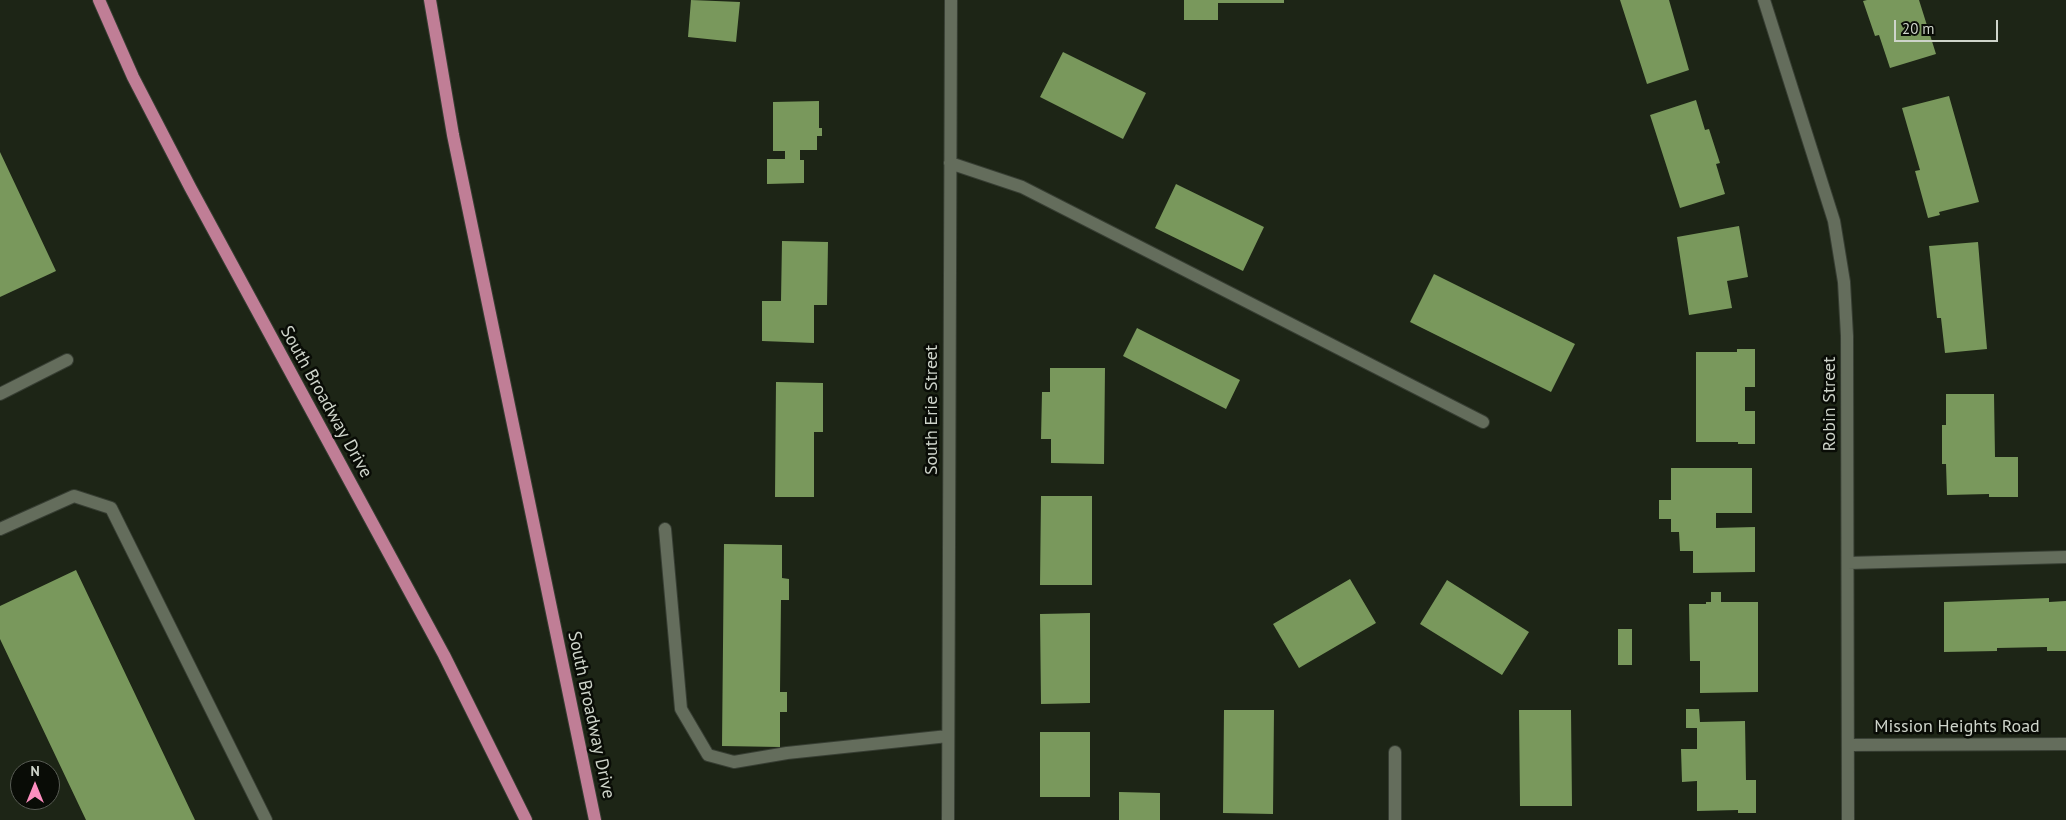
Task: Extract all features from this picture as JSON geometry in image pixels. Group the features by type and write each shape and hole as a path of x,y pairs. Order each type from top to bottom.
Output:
{"main road":[{"name":"South Broadway Drive","path":"99,0 133,77 190,187 444,656 526,820"},
{"name":"South Broadway Drive","path":"430,0 453,135 595,820"}],"street":[{"name":"South Erie Street","path":"948,820 951,0"},
{"name":"Robin Street","path":"1764,0 1834,221 1844,282 1847,336 1848,820"},
{"path":"950,163 1022,187 1484,422"},
{"path":"0,394 67,360"},
{"path":"0,530 74,496 111,508 266,820"},
{"path":"665,529 681,709 708,755 734,762 787,753 948,736"},
{"path":"1848,563 2066,557"},
{"name":"Mission Heights Road","path":"1848,746 2066,744"},
{"path":"1395,752 1395,820"}],"building":[{"path":"691,0 740,2 736,42 688,37"},
{"path":"1184,0 1284,0 1284,3 1218,3 1218,20 1184,20"},
{"path":"1620,0 1669,0 1689,70 1647,84"},
{"path":"1919,0 1936,54 1890,68 1879,35 1875,36 1863,1"},
{"path":"1063,52 1146,93 1123,139 1040,97"},
{"path":"1949,96 1979,202 1939,212 1940,215 1928,218 1915,171 1920,170 1902,108"},
{"path":"1696,100 1705,130 1709,129 1720,163 1716,164 1725,194 1680,208 1650,115"},
{"path":"819,101 819,128 822,128 822,136 817,136 817,150 800,150 800,160 804,160 804,183 767,184 767,159 785,159 785,151 773,151 773,102"},
{"path":"0,152 56,271 0,297"},
{"path":"1176,184 1264,227 1243,271 1155,228"},
{"path":"1739,226 1748,277 1727,281 1732,308 1689,315 1677,237"},
{"path":"782,241 828,242 827,305 814,305 814,343 762,341 762,301 781,301"},
{"path":"1978,242 1987,349 1945,353 1941,318 1937,318 1929,246"},
{"path":"1434,274 1575,344 1551,392 1410,322"},
{"path":"1137,328 1240,380 1226,409 1123,356"},
{"path":"1737,349 1755,349 1755,387 1745,387 1745,411 1755,411 1755,444 1696,442 1696,352 1737,352"},
{"path":"1050,368 1105,368 1104,464 1051,463 1051,439 1041,439 1042,392 1050,392"},
{"path":"776,382 823,383 823,432 814,432 814,497 775,497"},
{"path":"1946,394 1994,394 1995,457 2018,457 2018,497 1989,497 1989,494 1947,495 1946,464 1942,464 1942,425 1946,425"},
{"path":"1671,468 1752,468 1752,513 1716,513 1716,528 1755,527 1755,572 1693,573 1693,551 1680,551 1679,532 1671,532 1671,519 1659,519 1659,500 1671,500"},
{"path":"1041,496 1092,496 1092,585 1040,585"},
{"path":"724,544 782,545 782,578 789,579 789,600 781,600 780,692 787,692 787,712 780,712 780,747 722,746"},
{"path":"76,570 195,820 86,820 60,765 60,760 57,760 0,639 0,606"},
{"path":"1350,579 1376,623 1299,668 1273,624"},
{"path":"1447,580 1529,632 1502,675 1420,624"},
{"path":"1711,592 1721,592 1721,602 1758,602 1758,692 1700,693 1700,661 1690,661 1689,604 1706,604 1706,602 1711,602"},
{"path":"2049,598 2049,602 2066,601 2066,651 2047,651 2047,647 1997,648 1997,651 1944,652 1944,602"},
{"path":"1090,613 1090,703 1041,704 1040,614"},
{"path":"1618,629 1632,629 1632,665 1618,665"},
{"path":"1686,709 1699,709 1700,722 1745,721 1746,780 1756,780 1756,813 1738,813 1738,810 1697,811 1697,781 1682,782 1681,749 1697,749 1697,728 1686,728"},
{"path":"1224,710 1274,710 1273,814 1223,813"},
{"path":"1519,710 1571,710 1572,806 1520,806"},
{"path":"1040,732 1090,732 1090,797 1040,797"},
{"path":"1119,792 1160,793 1160,820 1119,820"}]}
